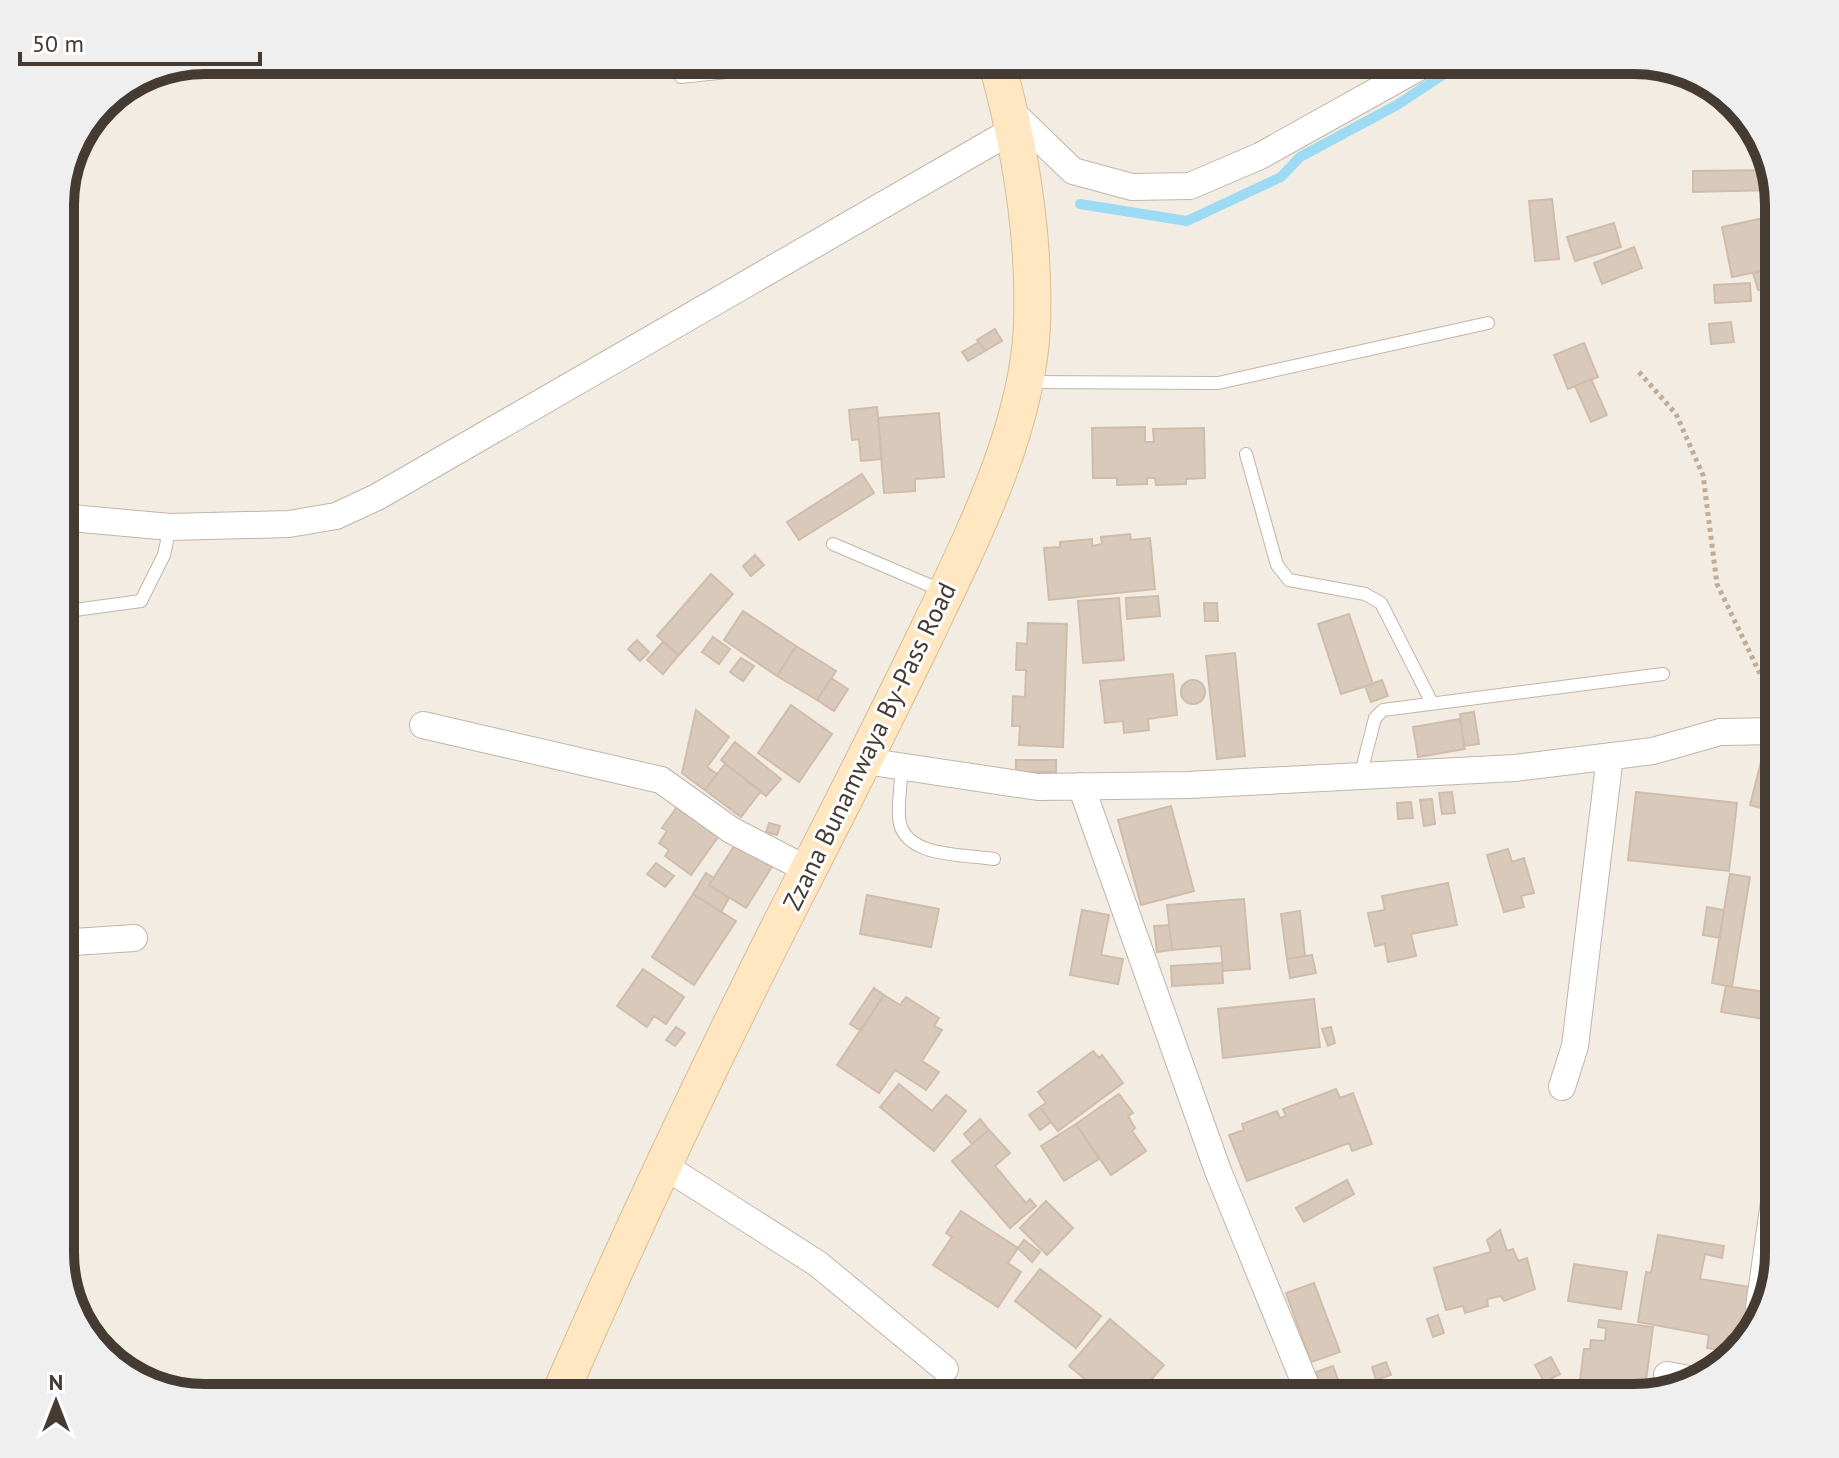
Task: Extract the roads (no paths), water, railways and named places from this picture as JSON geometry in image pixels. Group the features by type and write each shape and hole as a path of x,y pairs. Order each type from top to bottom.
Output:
{"street":[{"name":"Zzana Bunamwaya By-Pass Road","path":"564,1384 663,1165 865,761 993,492 1023,382 1032,326 1025,192 1000,74"},
{"path":"74,518 170,527 289,524 336,516 377,497 1011,120 1073,171 1132,187 1190,186 1260,156 1407,74"},
{"path":"423,725 661,780 731,830 808,870"},
{"path":"865,761 1038,787 1360,777 1515,768 1583,757 1653,751 1720,732 1765,728"},
{"path":"1562,1087 1575,1046 1610,756"},
{"path":"1081,786 1131,934 1194,1094 1218,1171 1305,1384"},
{"path":"74,942 134,938"},
{"path":"663,1165 818,1264 945,1369"},
{"path":"1667,1375 1677,1377"}],"lane":[{"path":"681,77 708,74"},
{"path":"1023,382 1218,383 1488,323"},
{"path":"1246,454 1277,565 1289,580 1365,594 1381,603 1432,703"},
{"path":"74,610 141,601 164,555 170,527"},
{"path":"833,544 946,592"},
{"path":"1360,777 1375,718 1383,710 1663,674"},
{"path":"902,766 899,818 902,834 915,847 994,859"}],"waterway":[{"path":"1080,204 1187,221 1281,177 1300,157 1397,105 1444,74"}]}
